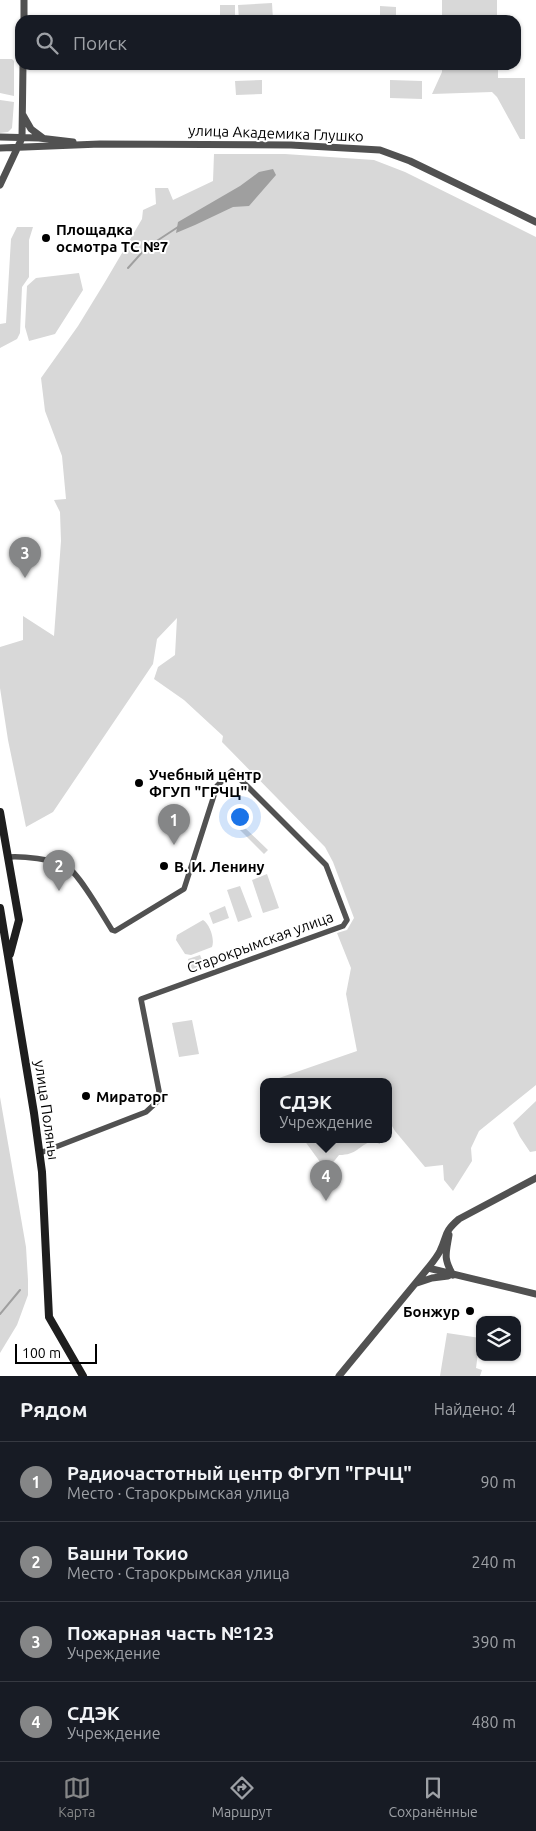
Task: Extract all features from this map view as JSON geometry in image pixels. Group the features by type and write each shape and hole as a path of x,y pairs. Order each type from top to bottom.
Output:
{"main road":[{"path":"0,812 19,920 9,958"},
{"name":"улица Поляны","path":"0,908 40,1153 49,1317 83,1376"}],"street":[{"path":"24,0 24,15"},
{"path":"0,185 22,138 23,70"},
{"path":"2,137 13,135 16,132 22,115"},
{"path":"22,115 31,129 45,139"},
{"path":"2,137 45,139 86,144"},
{"path":"2,137 13,143 17,148"},
{"name":"улица Академика Глушко","path":"0,148 86,144 291,145 380,150 410,161 536,222"},
{"name":"Старокрымская улица","path":"8,858 20,856 35,858 67,866 115,932 184,889 217,786 232,771 326,865 346,920 343,926 142,999 160,1091 159,1100 146,1112 40,1153"},
{"path":"340,1376 428,1268 440,1251 450,1227 459,1219 536,1178"},
{"path":"450,1227 445,1258 446,1264 453,1275"},
{"path":"428,1268 536,1294"},
{"path":"417,1282 453,1275"}],"shaded area":[{"path":"442,0 497,0 497,15 442,15"},
{"path":"272,3 273,15 239,15 238,5"},
{"path":"220,5 235,5 235,15 220,15"},
{"path":"380,6 396,7 396,15 380,15"},
{"path":"0,59 12,59 14,61 14,96 0,93"},
{"path":"442,70 498,70 498,78 525,78 525,139 520,139 497,97 492,92 432,94"},
{"path":"262,80 262,94 236,95 235,81"},
{"path":"390,80 422,81 422,99 390,98"},
{"path":"0,100 14,102 12,128 8,132 0,133"},
{"path":"214,154 285,154 374,160 405,172 536,237 536,1085 479,1131 471,1148 472,1161 453,1191 444,1180 443,1165 425,1167 392,1126 392,1078 279,1078 357,1051 346,994 351,968 337,933 347,930 354,918 333,862 325,847 222,742 223,736 184,700 154,679 158,667 175,655 177,618 157,639 153,664 53,812 26,827 8,740 0,688 0,647 23,640 23,616 54,636 61,541 60,512 54,500 66,499 62,456 45,411 41,378 78,326 105,282 142,219 143,210 156,204 155,188 168,188 173,200 213,181"},
{"path":"273,169 276,175 249,206 233,207 176,233 178,222 240,186 259,172"},
{"path":"17,227 33,227 29,240 29,277 22,287 20,333 17,339 0,348 0,324 6,323 11,239"},
{"path":"79,273 83,290 55,334 29,341 25,327 27,286 36,278"},
{"path":"242,825 268,850 264,854 238,828"},
{"path":"267,874 279,908 263,913 252,880"},
{"path":"240,886 252,917 238,922 227,890"},
{"path":"225,906 229,918 213,924 209,913"},
{"path":"203,920 211,932 212,947 191,955 185,954 176,940 177,935"},
{"path":"200,955 204,965 190,970 188,959"},
{"path":"192,1020 199,1054 179,1057 172,1023"},
{"path":"0,1097 26,1247 28,1295 17,1325 0,1353"},
{"path":"536,1101 536,1151 530,1152 513,1123"},
{"path":"306,1143 368,1143 350,1154 339,1155 331,1165 323,1166"},
{"path":"447,1333 476,1337 476,1368 482,1370 480,1376 440,1376"}],"waterway":[{"path":"128,268 146,248 178,227"},
{"path":"0,1314 20,1290"}],"place":[{"name":"Площадка осмотра ТС №7","path":"46,238"},
{"name":"Пожарная часть №123","path":"25,578"},
{"name":"Учебный центр ФГУП \"ГРЧЦ\"","path":"139,783"},
{"name":"Радиочастотный центр ФГУП \"ГРЧЦ\"","path":"174,845"},
{"name":"В. И. Ленину","path":"164,866"},
{"name":"Башни Токио","path":"59,891"},
{"name":"Мираторг","path":"86,1096"},
{"name":"СДЭК","path":"326,1201"},
{"name":"Бонжур","path":"470,1311"}]}
